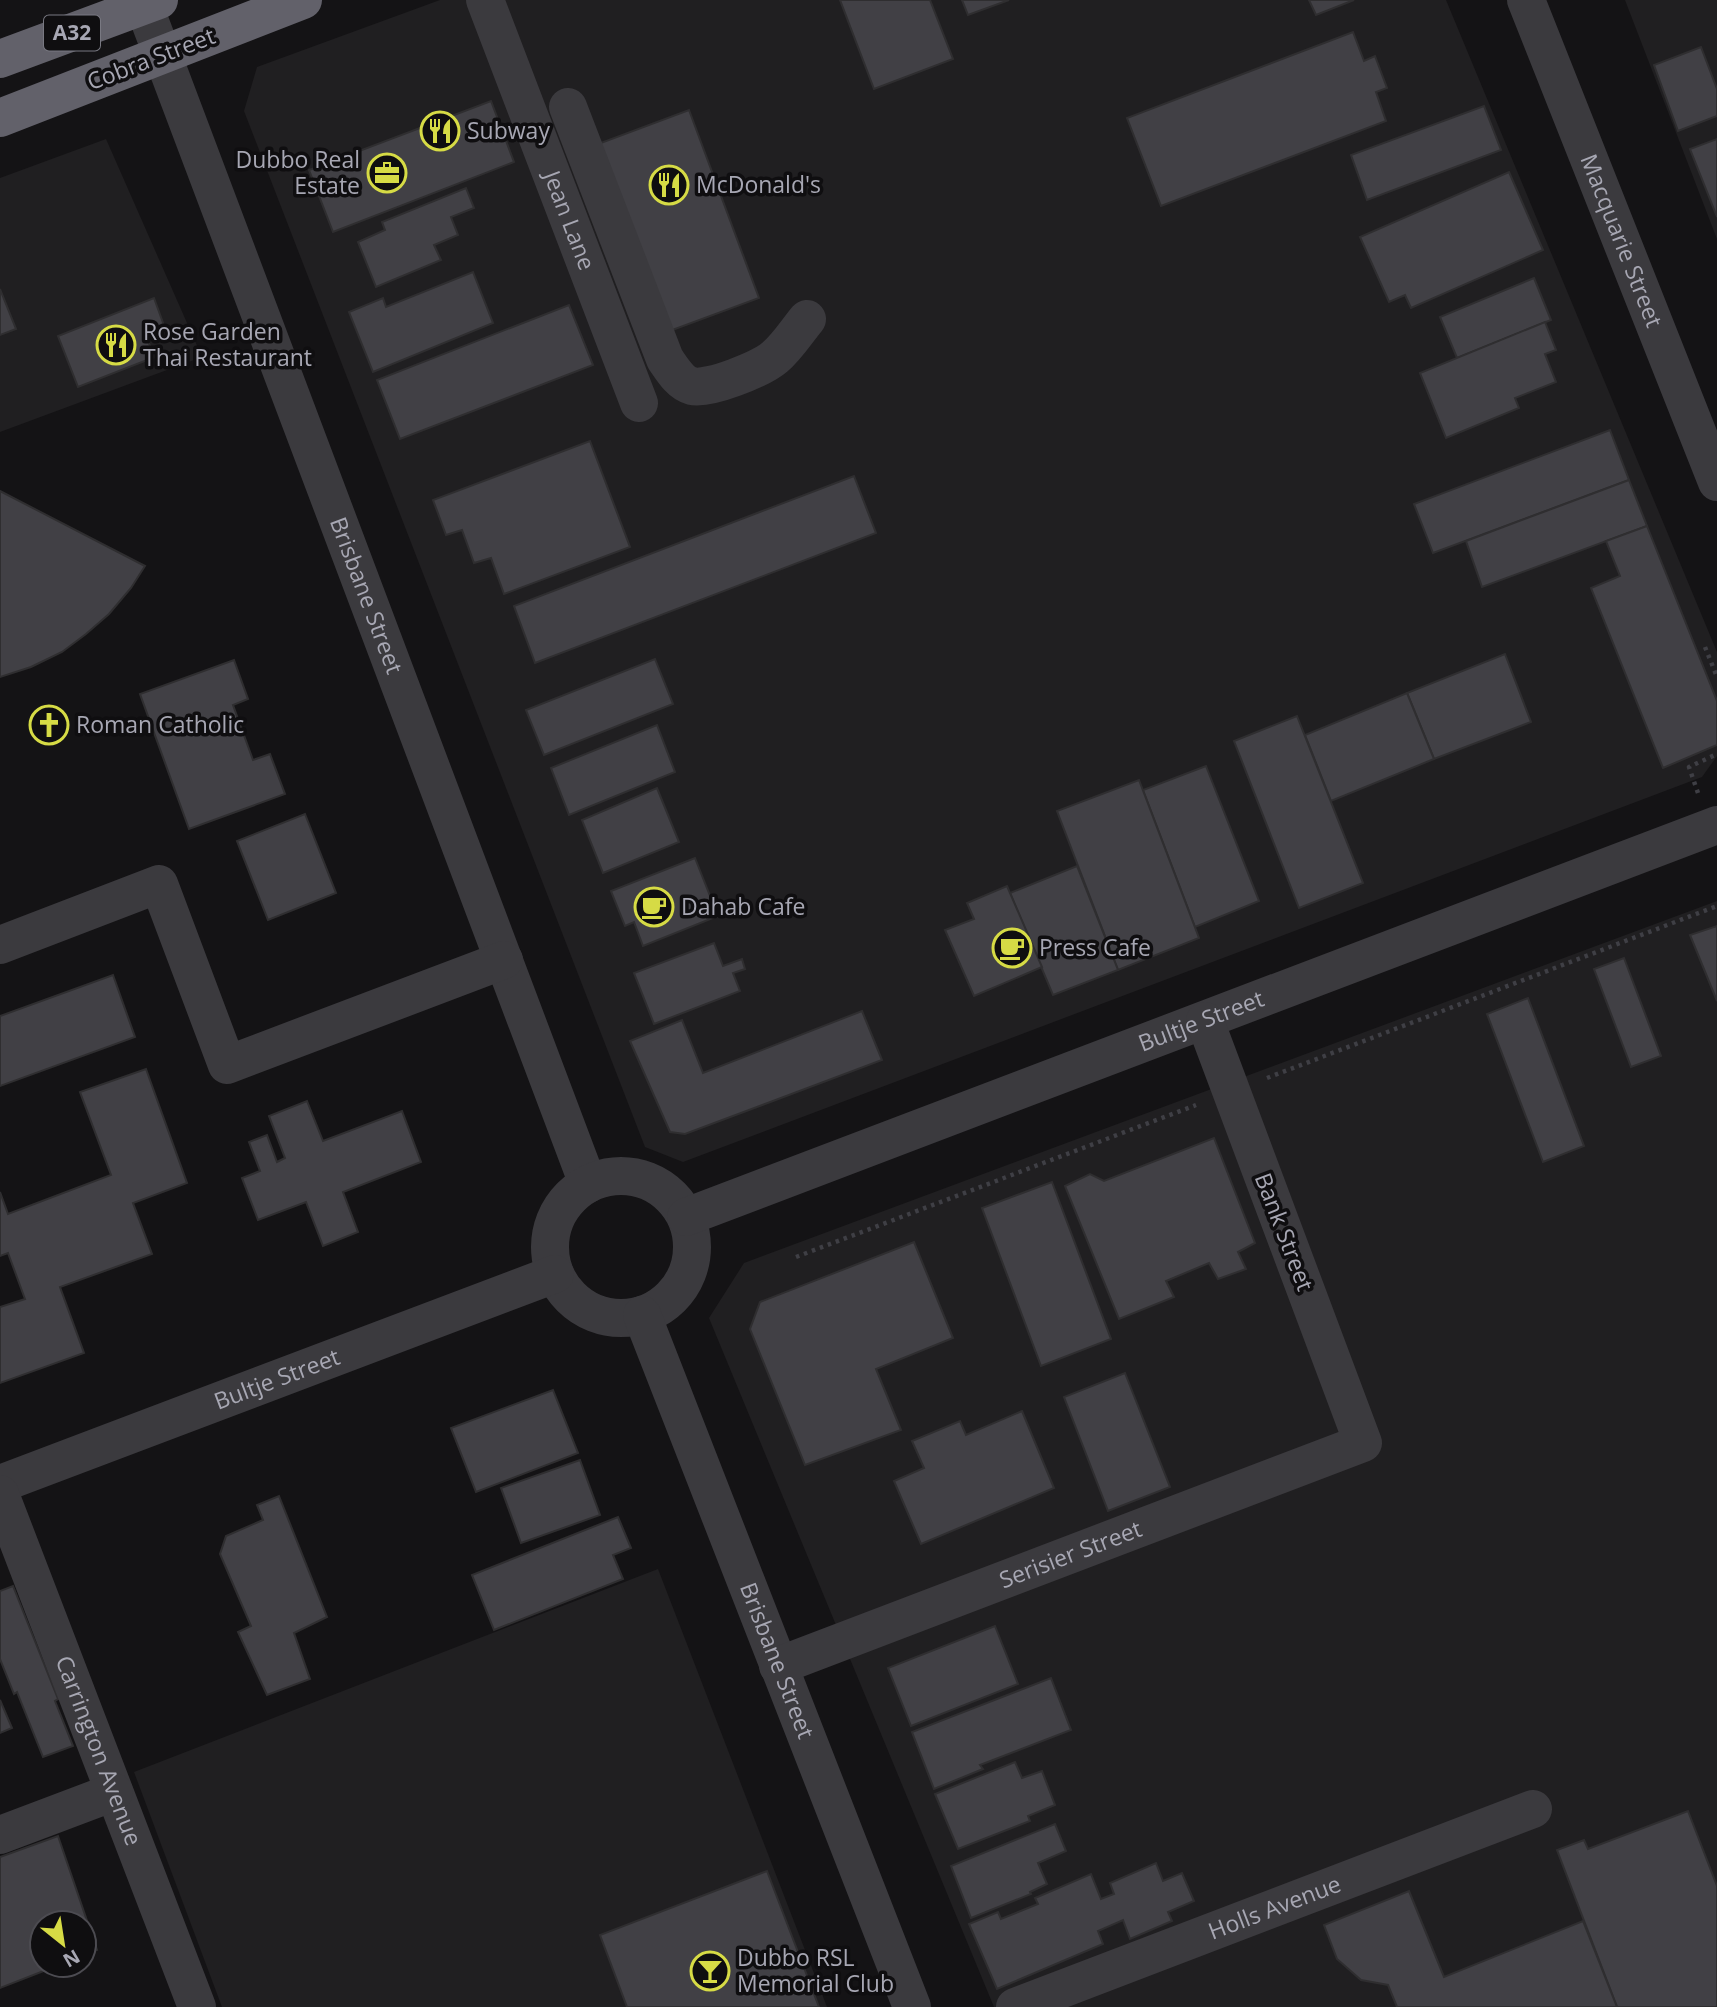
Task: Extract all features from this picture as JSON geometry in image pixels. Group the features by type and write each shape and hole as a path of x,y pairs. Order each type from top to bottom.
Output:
{"highway":[{"name":"Cobra Street","path":"0,116 303,0"},
{"name":"A32","path":"0,59 152,3"}],"street":[{"name":"Jean Lane","path":"485,0 639,403"},
{"name":"Macquarie Street","path":"1526,0 1717,482"},
{"name":"Brisbane Street","path":"152,3 163,55 588,1184"},
{"path":"568,107 665,359 676,375 689,386 703,387 756,369 775,357 807,319"},
{"name":"Bultje Street","path":"686,1217 1717,825"},
{"path":"0,945 159,884 227,1065 504,960"},
{"name":"Bank Street","path":"1205,1021 1363,1443"},
{"path":"634,1176 655,1184 674,1199 686,1217 692,1241 690,1265 680,1287 663,1304 642,1315 621,1319 600,1315 581,1307 565,1292 555,1274 550,1254 551,1233 558,1213 571,1196 588,1184 610,1177 634,1176"},
{"name":"Bultje Street","path":"0,1484 555,1274"},
{"name":"Brisbane Street","path":"642,1315 912,2007"},
{"name":"Serisier Street","path":"778,1666 1363,1443"},
{"name":"Carrington Avenue","path":"0,1494 197,2007"},
{"path":"0,1835 114,1792"},
{"name":"Holls Avenue","path":"1015,2007 1533,1809"}],"path":[{"path":"1705,647 1717,677"}],"shaded area":[{"path":"440,0 1446,0 1717,652 1717,756 1702,777 683,1162 645,1147 244,111 257,67"},
{"path":"1625,0 1717,0 1717,239"},
{"path":"106,139 202,357 0,432 0,178"},
{"path":"1717,901 1717,2007 994,2007 709,1318 744,1263"},
{"path":"658,1569 827,2007 222,2007 134,1772"}],"building":[{"path":"840,0 930,0 953,59 874,89"},
{"path":"962,0 1009,0 968,15"},
{"path":"1309,0 1354,0 1316,15"},
{"path":"1353,32 1364,61 1375,56 1387,88 1376,92 1386,121 1161,206 1127,118"},
{"path":"1701,47 1717,89 1717,116 1678,131 1654,65"},
{"path":"491,101 514,162 333,232 309,170"},
{"path":"1484,106 1501,150 1367,200 1351,155"},
{"path":"689,110 759,298 667,332 598,144"},
{"path":"1717,139 1717,217 1690,149"},
{"path":"1509,172 1543,250 1411,308 1405,295 1389,302 1360,237"},
{"path":"466,188 474,208 451,217 458,235 434,245 441,260 376,287 358,242 385,230 382,222"},
{"path":"473,272 493,323 373,372 349,312 383,298 386,307"},
{"path":"1534,278 1551,320 1457,358 1440,317"},
{"path":"0,289 16,329 0,335"},
{"path":"154,298 166,331 147,339 155,357 78,387 58,336"},
{"path":"569,305 593,365 400,439 377,380"},
{"path":"1545,322 1556,350 1545,354 1556,382 1515,398 1519,408 1446,438 1420,373"},
{"path":"1610,430 1629,480 1433,553 1414,504"},
{"path":"590,441 630,547 504,594 491,558 474,563 462,530 446,535 433,500"},
{"path":"854,476 876,533 535,663 514,606"},
{"path":"1629,480 1647,526 1482,587 1466,541"},
{"path":"0,491 145,566 109,614 86,634 62,652 31,667 0,677"},
{"path":"1647,526 1717,701 1717,745 1663,768 1591,588 1620,576 1606,541"},
{"path":"1505,654 1531,722 1434,759 1407,693"},
{"path":"655,659 673,704 544,755 526,710"},
{"path":"234,660 248,699 233,705 253,760 270,754 285,794 189,829 140,694"},
{"path":"1407,693 1434,759 1331,801 1305,735"},
{"path":"1297,716 1363,883 1299,908 1234,741"},
{"path":"657,725 675,772 569,815 551,768"},
{"path":"1206,766 1259,901 1195,927 1143,790"},
{"path":"1139,780 1199,938 1118,970 1057,811"},
{"path":"657,788 679,842 603,873 582,820"},
{"path":"305,814 336,893 268,920 237,841"},
{"path":"695,858 718,916 643,946 634,922 625,926 611,891"},
{"path":"1077,866 1118,970 1053,995 1010,893"},
{"path":"1007,886 1042,967 974,996 945,930 974,919 967,903"},
{"path":"1717,926 1717,1001 1690,935"},
{"path":"714,943 723,966 742,959 745,969 733,973 740,991 654,1024 634,973"},
{"path":"1624,958 1661,1056 1631,1067 1594,969"},
{"path":"113,975 135,1037 0,1086 0,1016"},
{"path":"1528,998 1584,1146 1543,1162 1487,1014"},
{"path":"862,1011 882,1060 685,1134 670,1132 630,1041 682,1020 703,1073"},
{"path":"146,1069 187,1183 133,1203 152,1254 60,1287 84,1353 0,1383 0,1307 25,1299 8,1253 0,1256 0,1192 8,1214 111,1175 80,1092"},
{"path":"307,1101 323,1141 402,1111 421,1162 343,1192 358,1232 323,1246 306,1202 258,1220 242,1178 260,1171 249,1142 267,1135 277,1162 285,1158 269,1116"},
{"path":"1214,1138 1255,1243 1238,1252 1246,1269 1218,1279 1209,1263 1166,1281 1174,1297 1119,1319 1065,1186 1090,1174 1104,1181"},
{"path":"1052,1182 1111,1339 1041,1366 982,1208"},
{"path":"914,1242 953,1338 876,1369 901,1430 805,1465 750,1329 760,1302"},
{"path":"1125,1373 1170,1487 1108,1511 1064,1397"},
{"path":"553,1390 578,1453 476,1492 451,1428"},
{"path":"1022,1411 1054,1488 921,1544 894,1481 924,1468 912,1441 960,1421 966,1435"},
{"path":"580,1460 600,1515 521,1543 501,1488"},
{"path":"279,1496 327,1617 294,1633 310,1679 267,1695 238,1632 251,1626 220,1554 226,1536 263,1520 257,1505"},
{"path":"618,1517 631,1548 613,1555 623,1579 494,1630 472,1575"},
{"path":"13,1586 58,1699 55,1701 73,1746 43,1757 17,1692 14,1694 0,1659 0,1591"},
{"path":"995,1626 1018,1684 911,1726 888,1668"},
{"path":"1051,1678 1071,1730 980,1765 983,1769 934,1789 912,1732"},
{"path":"0,1700 12,1728 0,1733"},
{"path":"1015,1762 1022,1778 1042,1771 1055,1805 1028,1816 1030,1821 958,1849 935,1794"},
{"path":"1688,1811 1717,1886 1717,2007 1617,2007 1557,1850 1584,1840 1588,1849"},
{"path":"1055,1824 1066,1851 1038,1863 1047,1884 1030,1892 1031,1894 971,1918 951,1866"},
{"path":"58,1836 83,1909 28,1909 28,1977 0,1988 0,1857"},
{"path":"1156,1863 1163,1881 1182,1873 1194,1901 1168,1912 1172,1921 1130,1939 1123,1920 1098,1931 1103,1944 997,1989 969,1924 998,1912 1001,1919 1038,1904 1035,1898 1091,1874 1101,1899 1114,1894 1110,1883"},
{"name":"Dubbo RSL Memorial Club","path":"767,1871 819,2007 627,2007 600,1935"},
{"path":"1409,1891 1444,1977 1583,1921 1617,2007 1397,2007 1388,1985 1361,1980 1337,1959 1324,1925"}],"place":[{"name":"Subway","path":"440,131"},
{"name":"Dubbo Real Estate","path":"387,173"},
{"name":"McDonald's","path":"669,185"},
{"name":"Rose Garden Thai Restaurant","path":"116,345"},
{"name":"Roman Catholic","path":"49,725"},
{"name":"Dahab Cafe","path":"654,907"},
{"name":"Press Cafe","path":"1012,948"},
{"name":"Dubbo RSL Memorial Club","path":"710,1971"}]}
